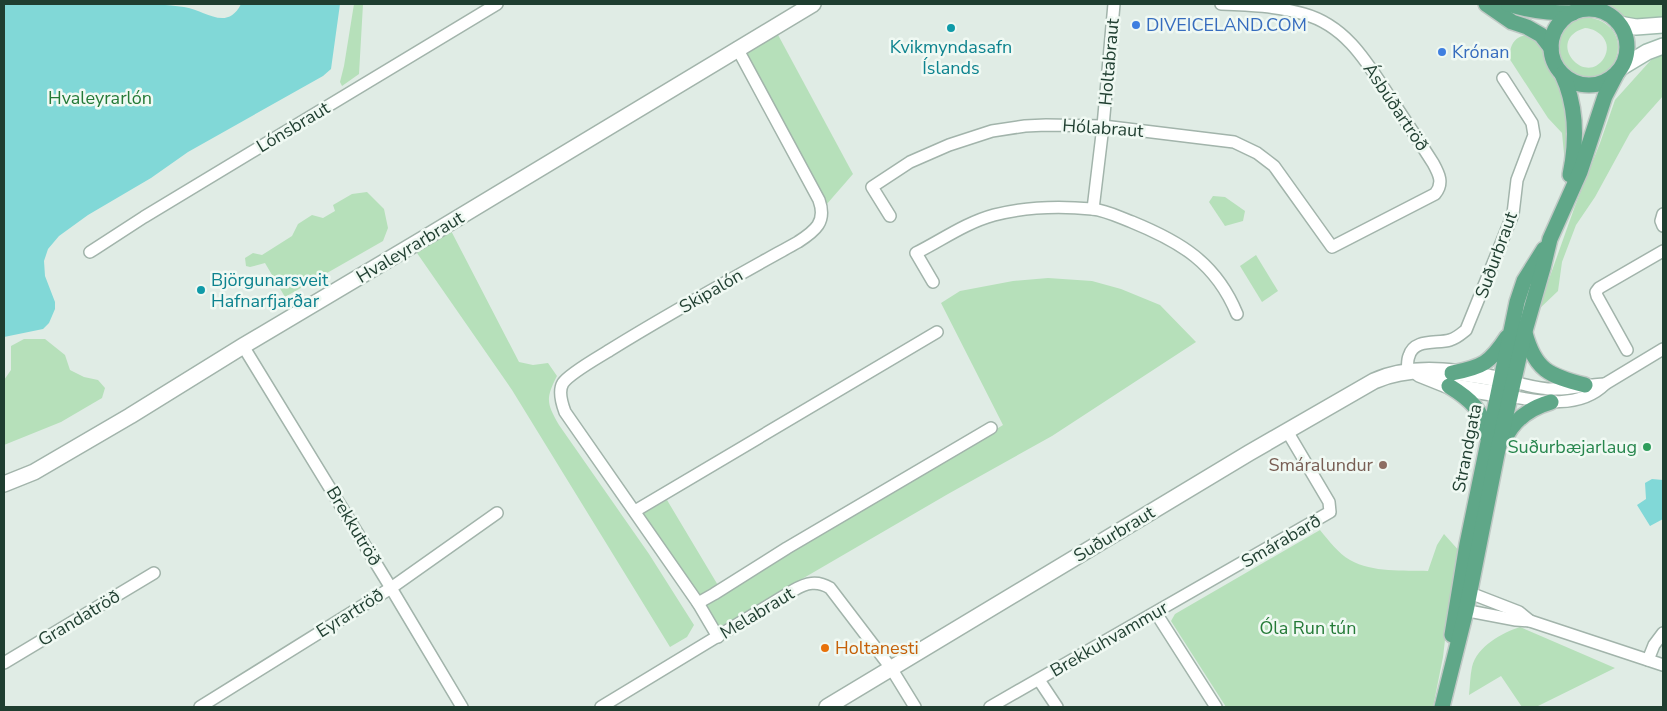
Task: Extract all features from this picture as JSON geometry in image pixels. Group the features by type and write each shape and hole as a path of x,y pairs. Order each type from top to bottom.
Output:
{"main road":[{"path":"1486,4 1512,22 1527,27 1541,35 1551,48"},
{"path":"1508,4 1548,12 1573,13"},
{"path":"1582,10 1602,12 1612,17 1625,34 1626,56 1620,70 1608,81 1596,85 1584,85 1572,81 1562,74 1552,58 1552,38 1564,19 1573,13 1582,10"},
{"name":"Strandgata","path":"1442,707 1450,672 1450,656 1518,331 1517,302 1524,281 1550,239 1580,172 1605,96 1620,70"},
{"name":"Strandgata","path":"1562,74 1571,97 1575,134 1574,158 1567,201"},
{"path":"1551,402 1538,406 1516,421 1493,449 1482,417 1471,401 1451,379 1488,362 1518,331 1545,370 1560,379 1585,385"}],"street":[{"name":"Lónsbraut","path":"90,252 497,4"},
{"name":"Hvaleyrarbraut","path":"4,484 34,472 130,416 737,48 813,4"},
{"name":"Holtabraut","path":"1093,209 1114,4"},
{"name":"Ásbúðartröð","path":"1221,4 1270,7 1302,13 1339,31 1357,49 1370,67 1433,162 1440,177 1440,184 1435,194 1332,247"},
{"path":"1619,24 1636,27 1663,25"},
{"path":"1620,70 1647,52 1663,46"},
{"name":"Skipalón","path":"718,636 698,602 565,412 562,403 562,385 565,380 626,340 798,242 814,231 820,222 822,210 819,200 737,48"},
{"name":"Suðurbraut","path":"827,707 1287,431 1374,381 1410,371 1409,354 1415,347 1424,343 1448,341 1458,337 1466,330 1514,214 1517,180 1534,135 1532,123 1503,78"},
{"name":"Hólabraut","path":"890,216 872,187 906,165 939,149 981,134 1014,127 1046,125 1103,126 1234,142 1248,148 1266,159 1281,175 1332,247"},
{"path":"933,282 916,253 965,225 995,215 1025,210 1093,209 1143,226 1183,248 1204,264 1222,283 1237,314"},
{"path":"1663,214 1661,222 1663,226"},
{"path":"1627,350 1596,292 1599,288 1663,251"},
{"path":"635,510 937,332"},
{"name":"Brekkutröð","path":"243,346 462,707"},
{"path":"1505,388 1551,402 1588,397 1605,384 1663,349"},
{"path":"1410,371 1505,388 1554,390 1605,384"},
{"path":"698,602 991,428"},
{"name":"Smárabarð","path":"1228,571 1330,512 1330,502 1287,431"},
{"name":"Eyrartröð","path":"200,707 391,588 497,513"},
{"name":"Brekkuhvammur","path":"990,707 1228,571"},
{"name":"Grandatröð","path":"4,663 154,573"},
{"name":"Melabraut","path":"601,707 803,585 813,583 823,584 830,588 891,668"},
{"path":"1464,592 1519,612 1530,621"},
{"path":"1461,609 1530,621 1663,665"},
{"path":"1156,613 1216,707"},
{"path":"1648,660 1654,645 1663,633"},
{"path":"891,668 915,707"},
{"path":"1039,680 1057,707"}],"green space":[{"path":"354,4 363,4 359,74 342,86 340,82"},
{"path":"1600,4 1663,4 1663,20 1656,22 1623,18 1614,10"},
{"path":"1580,17 1598,20 1611,29 1616,35 1618,52 1615,61 1608,71 1588,80 1576,78 1565,71 1558,61 1555,50 1557,37 1565,26","holes":["1585,28 1596,31 1604,38 1607,47 1604,58 1596,66 1587,68 1579,65 1572,59 1568,51 1568,42 1573,34"]},
{"path":"777,33 853,174 826,205 737,58"},
{"path":"1529,34 1542,47 1546,59 1563,81 1570,146 1565,164 1562,133 1548,118 1509,58 1516,39"},
{"path":"1663,55 1663,96 1630,133 1595,197 1576,225 1562,262 1558,291 1538,310 1615,100 1651,60"},
{"path":"367,192 384,209 388,228 383,241 285,297 265,263 250,267 246,266 245,258 253,253 262,255 292,236 298,224 312,215 323,218 335,211 333,205 352,194"},
{"path":"1213,196 1225,197 1245,211 1243,221 1225,226 1209,202"},
{"path":"447,223 519,362 533,365 548,363 557,376 549,396 550,406 555,418 649,554 694,625 687,637 670,647 512,390 410,243"},
{"path":"1256,255 1278,291 1262,302 1240,266"},
{"path":"1048,278 1092,281 1121,289 1160,305 1196,342 1052,436 948,494 711,632 642,514 667,500 722,592 1003,425 941,303 960,291 1013,281"},
{"path":"24,339 45,339 65,355 70,370 84,377 98,380 105,388 102,398 61,422 4,445 4,380 11,370 11,346"},
{"name":"Óla Run tún","path":"1320,530 1350,560 1378,569 1428,571 1437,545 1444,534 1461,553 1451,589 1443,657 1433,707 1226,707 1171,621 1175,614"},
{"path":"1520,627 1615,668 1536,707 1522,707 1501,676 1469,695 1472,667 1479,653 1491,641"}],"water":[{"name":"Hvaleyrarlón","path":"4,4 165,5 184,7 222,18 229,17 241,4 340,4 331,69 323,76 188,152 151,178 88,215 59,236 48,249 44,261 45,276 55,302 55,309 49,323 43,329 4,337"},
{"path":"1652,479 1663,480 1663,519 1650,526 1637,505 1646,499 1645,483"}],"place":[{"name":"DIVEICELAND.COM","path":"1136,25"},
{"name":"Kvikmyndasafn Íslands","path":"951,28"},
{"name":"Krónan","path":"1442,52"},
{"name":"Björgunarsveit Hafnarfjarðar","path":"201,290"},
{"name":"Suðurbæjarlaug","path":"1647,447"},
{"name":"Smáralundur","path":"1383,465"},
{"name":"Holtanesti","path":"825,648"}]}
